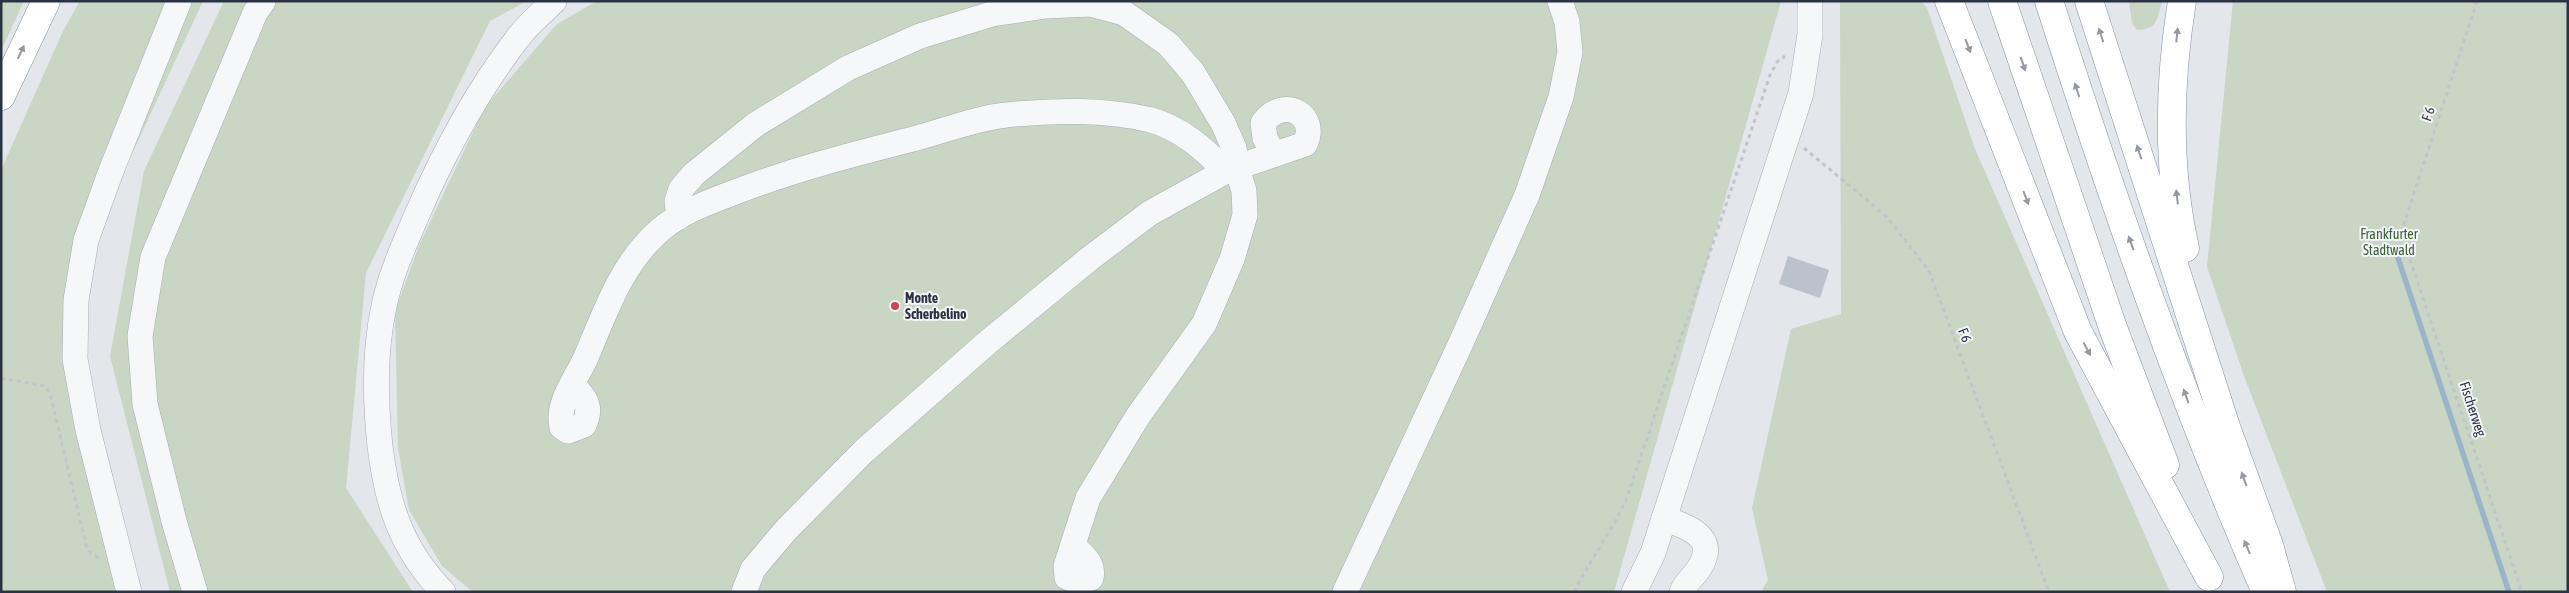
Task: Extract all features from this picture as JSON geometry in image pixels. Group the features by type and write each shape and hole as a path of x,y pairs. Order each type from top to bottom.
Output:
{"highway":[{"path":"1,96 46,1"},
{"path":"1950,1 2078,332 2212,584"},
{"path":"2002,1 2113,328 2212,584"},
{"path":"2049,1 2113,195 2191,411 2266,592"},
{"path":"2090,1 2226,427 2269,545 2282,592"},
{"path":"2182,1 2173,75 2174,162 2181,228 2189,265 2202,348"}],"lane":[{"path":"129,592 88,430 75,360 76,300 86,240 111,171 179,1"},
{"path":"196,592 174,521 145,404 140,336 153,257 262,1"},
{"path":"443,592 416,560 405,542 384,486 378,429 376,369 384,305 407,238 440,160 479,93 518,38 554,1"},
{"path":"1345,592 1460,345 1527,195 1561,97 1570,52 1567,22 1560,1"},
{"path":"1634,592 1653,553 1801,93 1809,52 1810,1"},
{"path":"679,217 677,201 680,189 694,174 755,125 848,68 920,36 992,14 1046,6 1090,4 1124,13 1168,44 1193,73 1223,123 1234,148 1232,169"},
{"path":"572,386 617,285 639,250 660,229 703,204 822,162 1005,115 1101,112 1152,121 1180,132 1232,169 1244,191 1245,215 1232,259 1204,324 1138,416 1088,498 1074,546"},
{"path":"744,592 753,569 864,450 988,342 1089,259 1150,213 1232,169 1274,154"},
{"path":"1664,518 1692,530 1704,540 1707,553 1699,570 1682,592"}],"path":[{"name":"F 6","path":"2401,233 2477,1"},
{"path":"1574,592 1588,564 1613,529 1626,500 1770,75 1777,62 1792,51 1809,52"},
{"name":"F 6","path":"1788,135 1887,217 1929,271 2050,592"},
{"name":"Fischerweg","path":"2401,233 2522,592"},
{"path":"1,378 45,386 52,401 86,545 91,554 98,558 120,560"}],"green space":[{"path":"1,1 24,1 1,51"},
{"path":"80,1 203,1 86,253 73,344 130,592 1,592 1,170 63,31"},
{"path":"224,1 527,1 490,21 366,273 346,488 413,592 170,592 110,356 144,171"},
{"path":"597,1 1781,1 1614,592 473,592 442,566 409,510 398,448 395,311 420,243 485,107 557,24"},
{"path":"1840,1 1921,1 1927,8 1975,149 2170,592 1761,592 1768,580 1752,508 1791,329 1841,314"},
{"path":"2129,1 2162,1 2156,22 2149,28 2137,30 2132,23"},
{"name":"Frankfurter Stadtwald","path":"2233,1 2568,1 2568,592 2327,592 2244,376 2207,267"}],"building":[{"path":"1788,256 1829,270 1820,298 1779,284"}],"waterway":[{"path":"2397,255 2509,592"}],"place":[{"name":"Monte Scherbelino","path":"895,306"}]}
